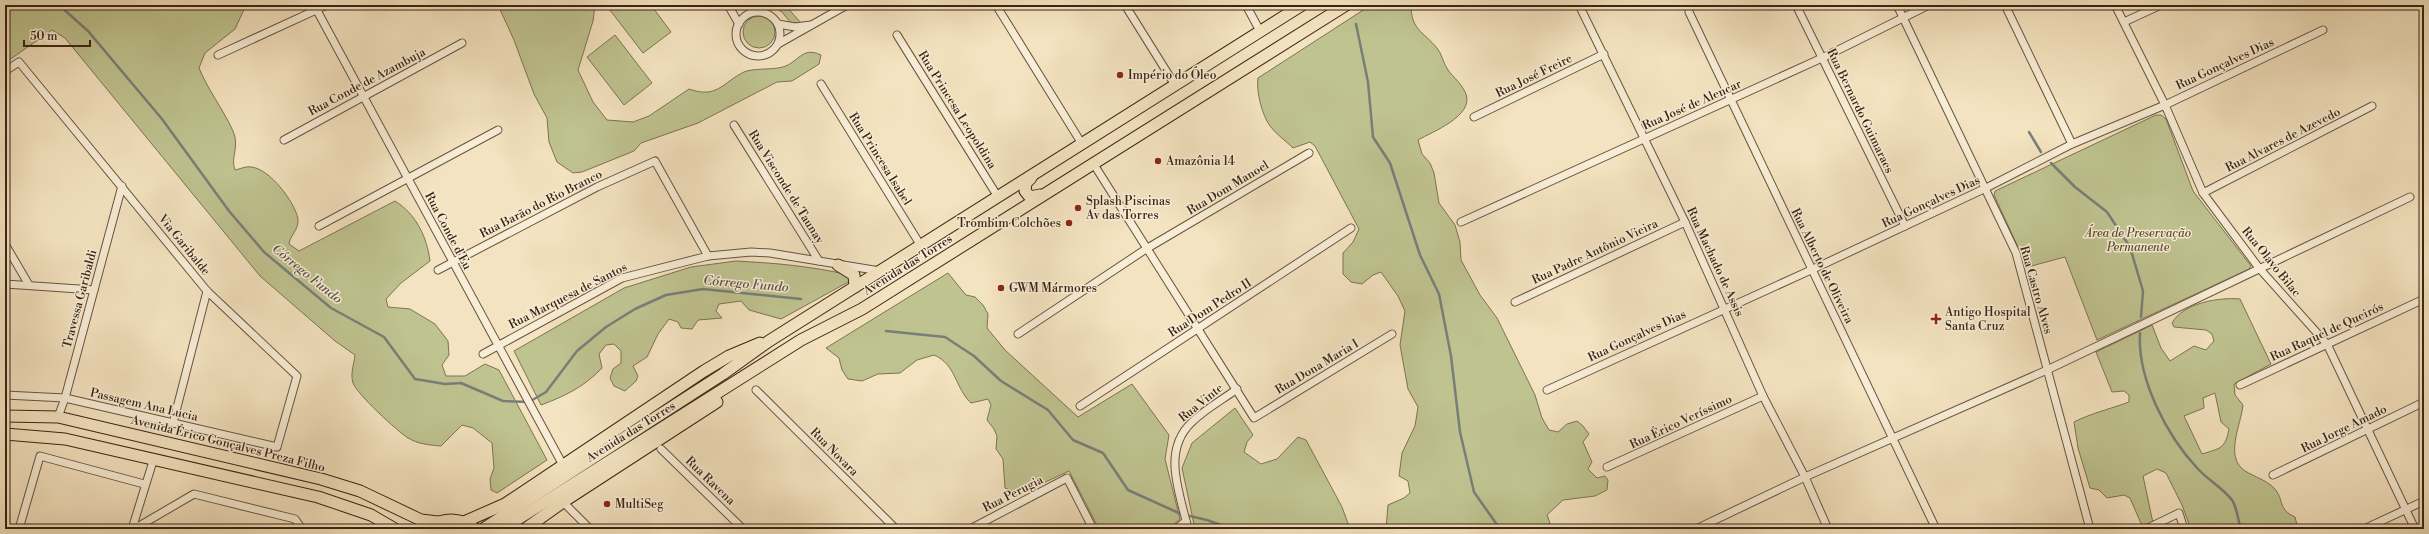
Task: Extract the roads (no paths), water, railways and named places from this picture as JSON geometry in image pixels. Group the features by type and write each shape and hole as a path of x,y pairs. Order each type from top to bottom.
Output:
{"main road":[{"name":"Avenida das Torres","path":"483,529 723,374 769,341 1302,5"},
{"name":"Avenida das Torres","path":"502,529 802,340 862,309 1040,195 1346,5"},
{"path":"1040,195 1030,197 1025,187 1030,178 1053,162"},
{"path":"838,264 854,275 855,287"},
{"path":"525,529 563,502 862,309"},
{"path":"427,529 438,522 460,521 505,504 564,467 729,356 753,344 769,341"},
{"name":"Avenida Érico Gonçalves Preza Filho","path":"5,416 58,417 321,479 360,491 421,520 438,522"},
{"path":"5,434 66,439 154,458 318,497 371,515 395,529"},
{"path":"460,521 476,529"}],"street":[{"path":"218,56 316,7 327,5"},
{"path":"728,5 739,24 737,41 740,47 750,55 763,56 769,53 778,44 815,25 847,5"},
{"path":"759,5 766,14 778,24 794,26 815,25"},
{"path":"996,5 1082,144"},
{"path":"1125,5 1175,85"},
{"path":"1246,5 1260,32"},
{"name":"Rua Machado de Assis","path":"1579,5 1685,222 1725,308 1763,396 1805,477 1828,529"},
{"name":"Rua Bernardo Guimaraes","path":"1796,5 1905,226"},
{"name":"Rua Castro Alves","path":"1897,5 2016,253 2090,529"},
{"name":"Rua José de Alencar","path":"1461,222 1822,58 1929,5"},
{"path":"2005,5 2072,144"},
{"name":"Rua Olavo Bilac","path":"2115,5 2165,104 2203,193 2259,268 2328,344 2415,529"},
{"path":"2124,22 2161,5"},
{"name":"Rua Conde d'Eu","path":"316,7 452,262 564,467"},
{"path":"739,24 750,14 757,12 766,14"},
{"name":"Rua Alberto de Oliveira","path":"1689,12 1730,100 1894,438 1936,529"},
{"path":"778,24 780,37 778,44"},
{"name":"Rua Gonçalves Dias","path":"1547,390 1725,308 1812,270 1986,188 2072,144 2165,104 2323,30"},
{"name":"Rua Princesa Leopoldina","path":"897,35 998,197"},
{"name":"Rua Conde de Azambuja","path":"284,140 462,43"},
{"name":"Rua José Freire","path":"1474,117 1604,54"},
{"name":"Via Garibalde","path":"5,71 18,62 122,186 207,291 297,376 277,447"},
{"name":"Rua Princesa Isabel","path":"821,84 921,246"},
{"name":"Rua Alvares de Azevedo","path":"2203,193 2372,106"},
{"name":"Rua Visconde de Taunay","path":"734,125 819,261"},
{"path":"319,226 498,130"},
{"name":"Rua Dom Manoel","path":"1018,334 1146,249 1309,153"},
{"name":"Rua Barão do Rio Branco","path":"438,270 597,187 654,161 708,256"},
{"path":"1092,163 1237,389"},
{"name":"Travessa Garibaldi","path":"58,417 65,398 122,186"},
{"path":"1696,529 1805,477 2047,370 2410,197"},
{"name":"Rua Padre Antônio Vieira","path":"1515,302 1685,222"},
{"name":"Rua Dom Pedro II","path":"1080,406 1198,330 1351,228"},
{"path":"5,244 29,285"},
{"name":"Rua Marquesa de Santos","path":"483,354 622,278 708,256 752,252 880,271"},
{"path":"5,284 94,290"},
{"path":"173,423 207,291"},
{"name":"Rua Raquel de Queirós","path":"2240,385 2424,298"},
{"name":"Rua Dona Maria I","path":"1237,389 1254,418 1392,334"},
{"name":"Rua Vinte","path":"1188,529 1181,501 1174,459 1183,432 1192,421 1237,389"},
{"name":"Rua Novara","path":"756,390 896,529"},
{"name":"Passagem Ana Lucia","path":"5,395 65,398 277,447"},
{"name":"Rua Érico Veríssimo","path":"1607,467 1763,396"},
{"name":"Rua Jorge Amado","path":"2273,475 2424,402"},
{"name":"Rua Ravena","path":"661,450 743,529"},
{"path":"19,529 40,456 144,484"},
{"path":"133,529 144,484 154,458"},
{"name":"Rua Perugia","path":"970,529 1067,478 1093,529"},
{"path":"133,529 194,494 295,518 302,529"},
{"path":"2364,529 2424,501"},
{"path":"563,502 590,529"},
{"path":"2146,529 2179,514 2184,529"},
{"path":"1176,529 1185,520"}],"waterway":[{"name":"Córrego Fundo","path":"59,5 88,31 162,119 229,211 264,252 331,308 384,337 415,379 445,384 461,383 503,401 529,402 546,392 577,351 606,327 635,309 666,295 703,289 801,299"},
{"path":"1356,24 1368,82 1373,137 1390,163 1420,255 1439,294 1451,356 1460,432 1474,492 1500,529"},
{"path":"2029,132 2041,152"},
{"path":"2051,163 2075,187 2107,212 2130,247 2143,291 2141,317"},
{"name":"Córrego Fundo","path":"886,331 945,337 974,356 1001,381 1048,410 1073,440 1103,453 1128,490 1181,514 1207,520 1232,529"},
{"path":"2140,333 2140,351 2143,369 2156,406 2165,424 2186,456 2206,477 2232,500 2241,529"}],"place":[{"name":"Império do Óleo","path":"1120,75"},
{"name":"Amazônia 14","path":"1158,161"},
{"name":"Splash Piscinas Av das Torres","path":"1078,208"},
{"name":"Trombim Colchões","path":"1069,223"},
{"name":"GWM Mármores","path":"1001,288"},
{"name":"Antigo Hospital Santa Cruz","path":"1936,319"},
{"name":"MultiSeg","path":"607,504"}],"park label":[{"name":"Área de Preservação Permanente","path":"2138,240"}]}
